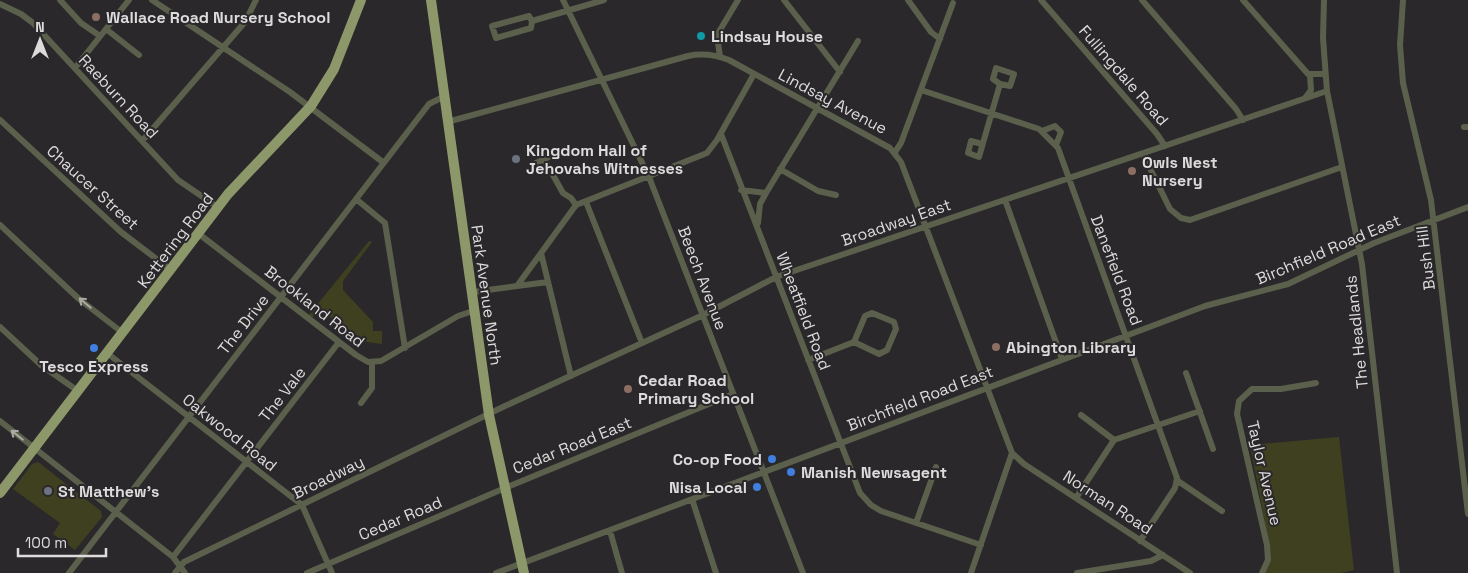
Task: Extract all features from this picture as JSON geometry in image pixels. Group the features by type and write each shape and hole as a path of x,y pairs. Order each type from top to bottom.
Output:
{"main road":[{"name":"Kettering Road","path":"0,493 237,185 310,106 334,69 361,0"},
{"name":"Park Avenue North","path":"426,0 432,19"},
{"name":"Park Avenue North","path":"431,0 432,19 469,280 473,292 473,311 489,414 523,569"}],"street":[{"path":"60,0 81,22 100,36"},
{"path":"75,68 129,0"},
{"path":"152,0 310,106 384,163"},
{"path":"142,140 250,15 256,0"},
{"name":"Beech Avenue","path":"563,0 650,177 802,573"},
{"path":"532,21 604,0"},
{"path":"720,57 717,35 738,0"},
{"path":"784,0 840,72"},
{"path":"908,0 931,32 940,39"},
{"name":"Fullingdale Road","path":"1041,0 1157,134 1165,146"},
{"path":"1142,0 1236,109 1243,120"},
{"path":"1243,0 1310,76 1311,90 1305,99"},
{"name":"The Headlands","path":"1324,0 1323,30 1327,91 1359,250 1397,573"},
{"name":"Bush Hill","path":"1402,0 1400,45 1404,83 1434,220 1468,514"},
{"path":"895,152 901,143 953,3"},
{"name":"Raeburn Road","path":"0,4 28,18 178,180 219,208"},
{"path":"528,16 532,21 531,28 496,38 492,26 528,16"},
{"path":"106,29 139,55"},
{"path":"757,224 760,204 766,193 858,42"},
{"name":"Lindsay Avenue","path":"447,122 688,56 720,57 895,152 901,162 1012,453"},
{"path":"517,286 576,205 703,156 712,148 754,74"},
{"path":"1310,76 1325,74"},
{"path":"982,144 1000,84"},
{"name":"Danefield Road","path":"921,90 1042,131 1056,145 1127,336 1178,481"},
{"name":"Broadway East","path":"489,414 703,315 776,277 1327,91"},
{"name":"The Drive","path":"69,573 428,104 443,97"},
{"name":"Chaucer Street","path":"0,120 110,223 171,270"},
{"name":"Danefield Road","path":"1042,131 1055,126 1061,132 1056,145"},
{"name":"Wheatfield Road","path":"721,134 855,483 863,497 881,511 981,545"},
{"path":"534,164 555,154"},
{"path":"1143,154 1170,209 1181,218 1190,220 1342,167"},
{"path":"544,159 562,193 571,198 576,205"},
{"path":"780,170 818,191 836,195"},
{"path":"741,190 766,193"},
{"path":"356,200 385,223 405,348"},
{"path":"1005,200 1062,359"},
{"path":"586,202 642,343"},
{"name":"Birchfield Road East","path":"496,573 523,569 610,531 763,471 1205,306 1247,297 1288,284 1359,250 1468,207"},
{"path":"0,225 80,299 122,333"},
{"name":"Brookland Road","path":"199,234 361,359 372,363 381,361 405,348 461,314 473,311"},
{"path":"541,253 571,376"},
{"path":"473,292 548,282"},
{"path":"808,360 854,342 865,316 872,313 894,322 896,329 887,350 879,354 854,342"},
{"path":"0,327 41,365 78,391"},
{"name":"The Vale","path":"173,557 339,342"},
{"name":"Oakwood Road","path":"107,353 302,505 332,573"},
{"path":"361,403 372,388 372,363"},
{"path":"1186,373 1214,449"},
{"name":"Taylor Avenue","path":"1262,573 1268,560 1267,545 1237,414 1237,405 1245,394 1257,388 1281,390 1316,382"},
{"name":"Cedar Road East","path":"505,488 734,394"},
{"path":"1076,498 1114,440 1200,411"},
{"name":"Broadway","path":"180,565 489,414"},
{"path":"1081,415 1114,440"},
{"path":"0,422 173,557 185,573"},
{"path":"971,573 1012,453"},
{"name":"Norman Road","path":"1012,453 1024,464 1190,573"},
{"path":"916,523 936,467"},
{"path":"1140,541 1178,481 1222,511"},
{"name":"Cedar Road","path":"307,573 505,488"},
{"path":"692,499 716,573"},
{"path":"610,531 622,573"},
{"path":"1077,573 1151,561 1163,555"},
{"path":"175,573 180,565"}],"green space":[{"path":"369,241 372,242 343,281 343,290 373,322 373,331 382,331 382,344 367,342 319,310 311,319 307,317"},
{"path":"1339,437 1354,570 1341,573 1265,573 1269,543 1250,445"},
{"path":"38,462 101,511 102,517 75,550 53,534 60,523 13,489 32,464"}],"place":[{"name":"Wallace Road Nursery School","path":"96,17"},
{"name":"Lindsay House","path":"701,36"},
{"name":"Kingdom Hall of Jehovahs Witnesses","path":"516,159"},
{"name":"Owls Nest Nursery","path":"1132,171"},
{"name":"Abington Library","path":"996,347"},
{"name":"Tesco Express","path":"94,348"},
{"name":"Cedar Road Primary School","path":"628,389"},
{"name":"Co-op Food","path":"772,459"},
{"name":"Manish Newsagent","path":"791,472"},
{"name":"Nisa Local","path":"757,487"},
{"name":"St Matthew's","path":"48,491"}]}
